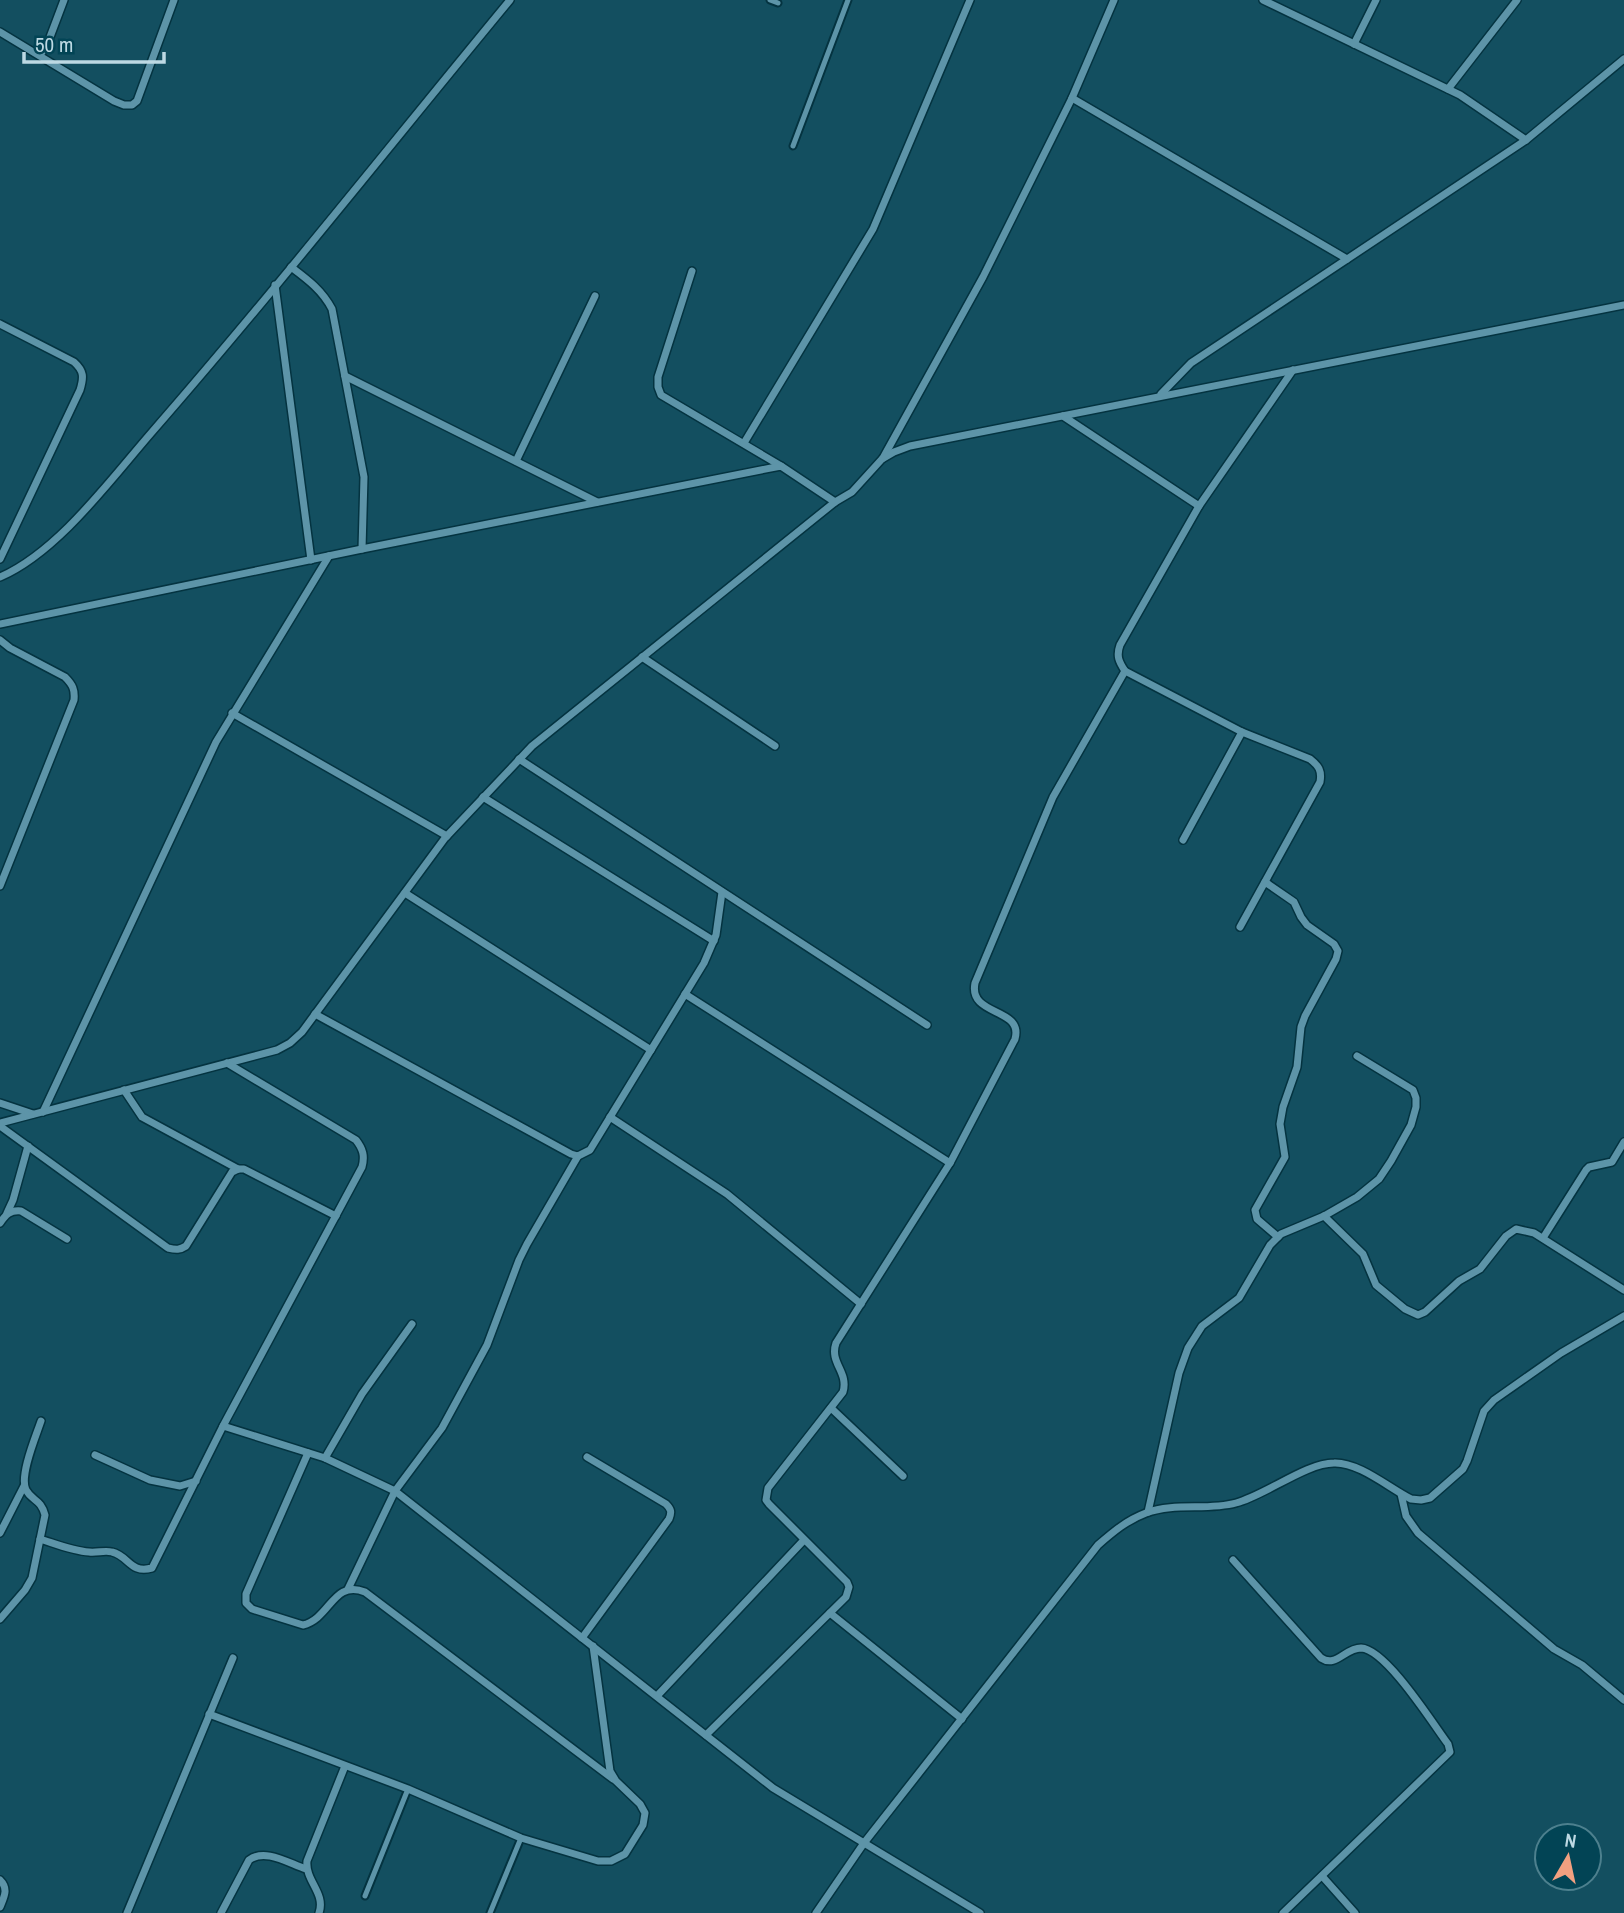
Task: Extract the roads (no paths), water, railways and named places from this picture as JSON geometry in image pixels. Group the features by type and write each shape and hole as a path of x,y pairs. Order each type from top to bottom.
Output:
{"street":[{"path":"40,55 47,45 64,0"},
{"path":"0,32 114,101 132,105 137,101 174,0"},
{"path":"0,577 13,571 63,533 204,373 509,0"},
{"path":"744,443 873,229 970,0"},
{"path":"0,1124 277,1050 302,1032 447,836 519,759 546,734 835,502 852,492 882,459 983,277 1072,98 1114,0"},
{"path":"1263,0 1448,89 1480,107 1526,140"},
{"path":"1354,44 1377,0"},
{"path":"1448,89 1517,0"},
{"path":"1161,395 1191,363 1526,140 1624,59"},
{"path":"1072,98 1347,260"},
{"path":"291,267 316,286 332,309 364,477 362,549"},
{"path":"692,271 658,377 658,387 662,395 744,443 835,502"},
{"path":"275,285 311,560"},
{"path":"516,461 595,296"},
{"path":"882,459 910,446 1624,304"},
{"path":"0,324 74,362 82,370 83,379 1,553"},
{"path":"1240,927 1320,782 1322,774 1318,765 1310,759 1242,732 1125,671 1117,654 1199,506 1294,369"},
{"path":"345,376 597,502"},
{"path":"1063,416 1199,506"},
{"path":"0,624 781,466"},
{"path":"43,1112 216,742 329,556"},
{"path":"0,640 65,677 75,692 75,701 0,886"},
{"path":"642,657 775,746"},
{"path":"706,1735 846,1597 849,1587 847,1582 769,1504 766,1494 843,1392 844,1378 834,1356 836,1343 950,1163 1017,1032 1009,1019 980,1003 975,996 975,983 1054,797 1125,671"},
{"path":"232,713 447,836"},
{"path":"1183,840 1242,732"},
{"path":"519,759 927,1026"},
{"path":"483,797 713,941"},
{"path":"1265,881 1294,902 1307,925 1334,944 1338,951 1301,1027 1297,1068 1280,1124 1285,1157 1255,1210 1256,1219 1278,1237"},
{"path":"348,1589 395,1491 442,1428 486,1345 523,1252 578,1156 590,1150 704,963 713,941 722,892"},
{"path":"405,893 651,1049"},
{"path":"685,994 950,1163"},
{"path":"315,1014 578,1156"},
{"path":"1148,1512 1179,1373 1188,1348 1202,1326 1239,1298 1270,1245 1278,1237 1294,1227 1324,1216 1357,1197 1379,1179 1411,1125 1416,1107 1413,1090 1357,1056"},
{"path":"40,1539 88,1552 114,1552 136,1569 152,1569 223,1426 362,1167 362,1148 356,1140 227,1063"},
{"path":"124,1090 142,1117 238,1169 336,1216"},
{"path":"0,1103 34,1114"},
{"path":"610,1117 727,1194 861,1304"},
{"path":"0,1124 168,1248 175,1250 186,1246 232,1172 238,1169"},
{"path":"1543,1238 1589,1167 1612,1162 1624,1142"},
{"path":"0,1223 13,1200 28,1146"},
{"path":"7,1213 14,1210 28,1214 66,1239"},
{"path":"1324,1216 1363,1254 1376,1285 1405,1309 1418,1315 1426,1312 1459,1281 1480,1269 1506,1236 1516,1229 1543,1238 1624,1290"},
{"path":"816,1913 864,1843 1098,1545 1124,1523 1148,1512 1168,1508 1234,1503 1320,1465 1336,1463 1354,1467 1411,1499 1430,1497 1462,1469 1484,1411 1494,1400 1562,1353 1624,1316"},
{"path":"325,1458 369,1383 412,1324"},
{"path":"831,1408 903,1476"},
{"path":"0,1619 32,1578 45,1515 43,1506 27,1493 24,1475 41,1421"},
{"path":"223,1426 325,1458 395,1491 789,1799 980,1913"},
{"path":"209,1714 408,1789 521,1838 598,1861 611,1861 625,1854 643,1825 645,1813 640,1804 615,1782 365,1592 348,1589 340,1593 316,1618 303,1625 252,1609 246,1602 246,1594 308,1453"},
{"path":"95,1455 150,1480 180,1486 196,1481"},
{"path":"582,1638 671,1513 671,1508 666,1504 587,1457"},
{"path":"0,1533 24,1486"},
{"path":"1401,1494 1406,1516 1418,1532 1554,1649 1582,1665 1624,1700"},
{"path":"657,1696 804,1539"},
{"path":"1233,1560 1321,1658 1332,1662 1362,1648 1381,1659 1397,1674 1448,1744 1450,1752 1283,1913"},
{"path":"830,1613 962,1719"},
{"path":"593,1646 610,1771 615,1782"},
{"path":"127,1913 233,1658"},
{"path":"319,1913 321,1897 306,1869 307,1861 345,1766"},
{"path":"221,1913 248,1860 256,1855 264,1854 306,1869"},
{"path":"1322,1876 1355,1913"},
{"path":"0,1880 6,1887 0,1907"}],"lane":[{"path":"770,0 778,3"},
{"path":"793,146 848,0"},
{"path":"366,1896 408,1789"},
{"path":"490,1913 521,1838"}]}
